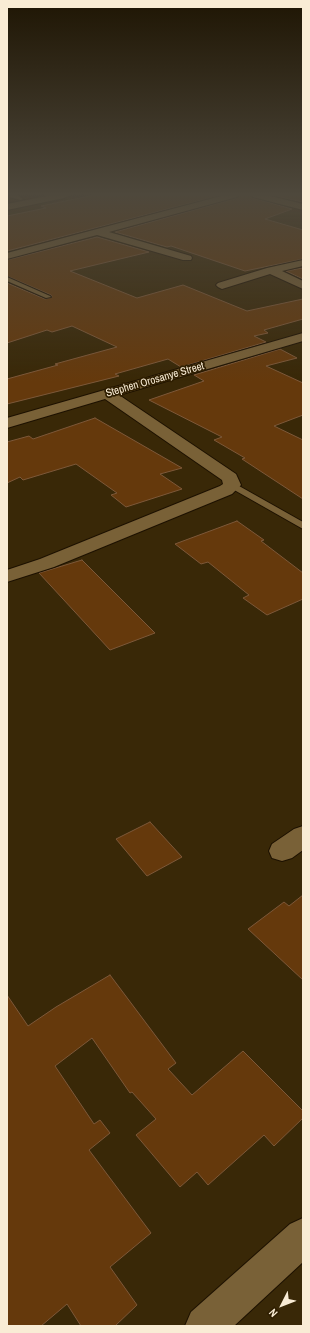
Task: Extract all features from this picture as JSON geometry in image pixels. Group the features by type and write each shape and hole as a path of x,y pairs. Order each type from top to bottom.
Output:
{"street":[{"path":"222,285 271,270 303,263"},
{"path":"271,270 303,285"},
{"name":"Stephen Orosanye Street","path":"7,423 303,337"},
{"path":"7,576 47,563 226,490 232,485 230,478 107,394"},
{"path":"204,1326 303,1237"}],"lane":[{"path":"7,279 48,297"},
{"path":"232,485 301,523"}],"building":[{"path":"18,257 127,257 70,271 137,298 183,285 247,311 303,299 303,319 264,330 268,333 254,336 266,342 181,367 168,359 115,374 119,376 7,404 7,379 117,347 72,326 52,332 47,330 7,343 7,283 45,299 52,297 51,295 7,276 7,260"},
{"path":"204,257 303,257 303,259 245,271"},
{"path":"303,268 303,279 286,271"},
{"path":"280,349 297,358 266,366 303,383 303,415 274,426 303,440 303,499 242,459 245,458 214,440 222,437 149,400 204,381 194,375"},
{"path":"95,418 182,468 160,474 182,489 126,507 111,495 117,493 76,464 23,480 20,477 7,483 7,442 29,436 33,439"},
{"path":"237,521 264,540 261,541 303,573 303,599 267,615 243,598 249,595 208,562 201,564 175,544"},
{"path":"82,560 155,633 110,650 39,573"},
{"path":"150,822 182,857 147,876 116,839"},
{"path":"303,895 303,980 248,929 284,902 289,906"},
{"path":"110,975 176,1063 168,1069 192,1095 243,1051 303,1111 303,1118 274,1146 264,1135 208,1185 197,1172 180,1187 136,1135 156,1119 132,1092 130,1093 92,1038 55,1066 94,1124 100,1120 110,1133 89,1150 151,1233 110,1267 137,1305 115,1326 81,1326 67,1304 41,1326 7,1326 7,995 28,1026 56,1007"}]}
